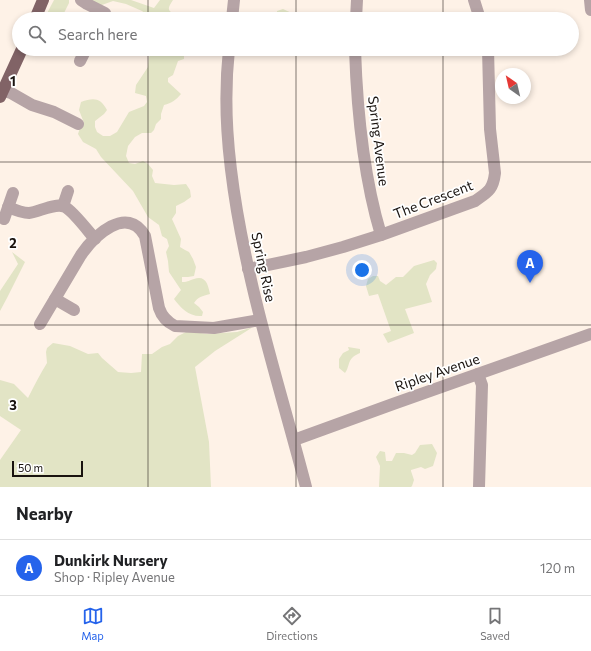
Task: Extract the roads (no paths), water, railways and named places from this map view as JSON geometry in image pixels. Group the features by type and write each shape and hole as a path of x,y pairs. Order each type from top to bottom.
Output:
{"main road":[{"path":"38,12 43,0"},
{"path":"2,91 19,56"}],"street":[{"path":"81,0 105,12"},
{"path":"233,12 234,0"},
{"path":"356,12 357,0"},
{"path":"474,0 478,12"},
{"path":"590,0 591,10"},
{"path":"80,61 82,56"},
{"name":"Spring Rise","path":"228,56 226,112 231,174 238,215 248,269 260,320 306,487"},
{"name":"Spring Avenue","path":"355,56 361,137 371,194 381,235"},
{"name":"The Crescent","path":"248,269 306,257 381,235 475,201 488,192 492,187 495,173 490,129 488,56"},
{"path":"2,91 11,93 32,105 54,112 78,124"},
{"path":"63,206 68,191"},
{"path":"13,193 6,213 18,211 28,213 58,205 63,206 76,217 95,239"},
{"path":"40,324 87,246 111,226 122,222 134,224 145,236 159,308 161,315 169,323 175,326 214,328 260,320"},
{"path":"55,299 74,310"},
{"name":"Ripley Avenue","path":"294,440 591,334"},
{"path":"478,374 482,385 479,487"}],"place":[{"name":"Dunkirk Nursery","path":"530,283"}]}
